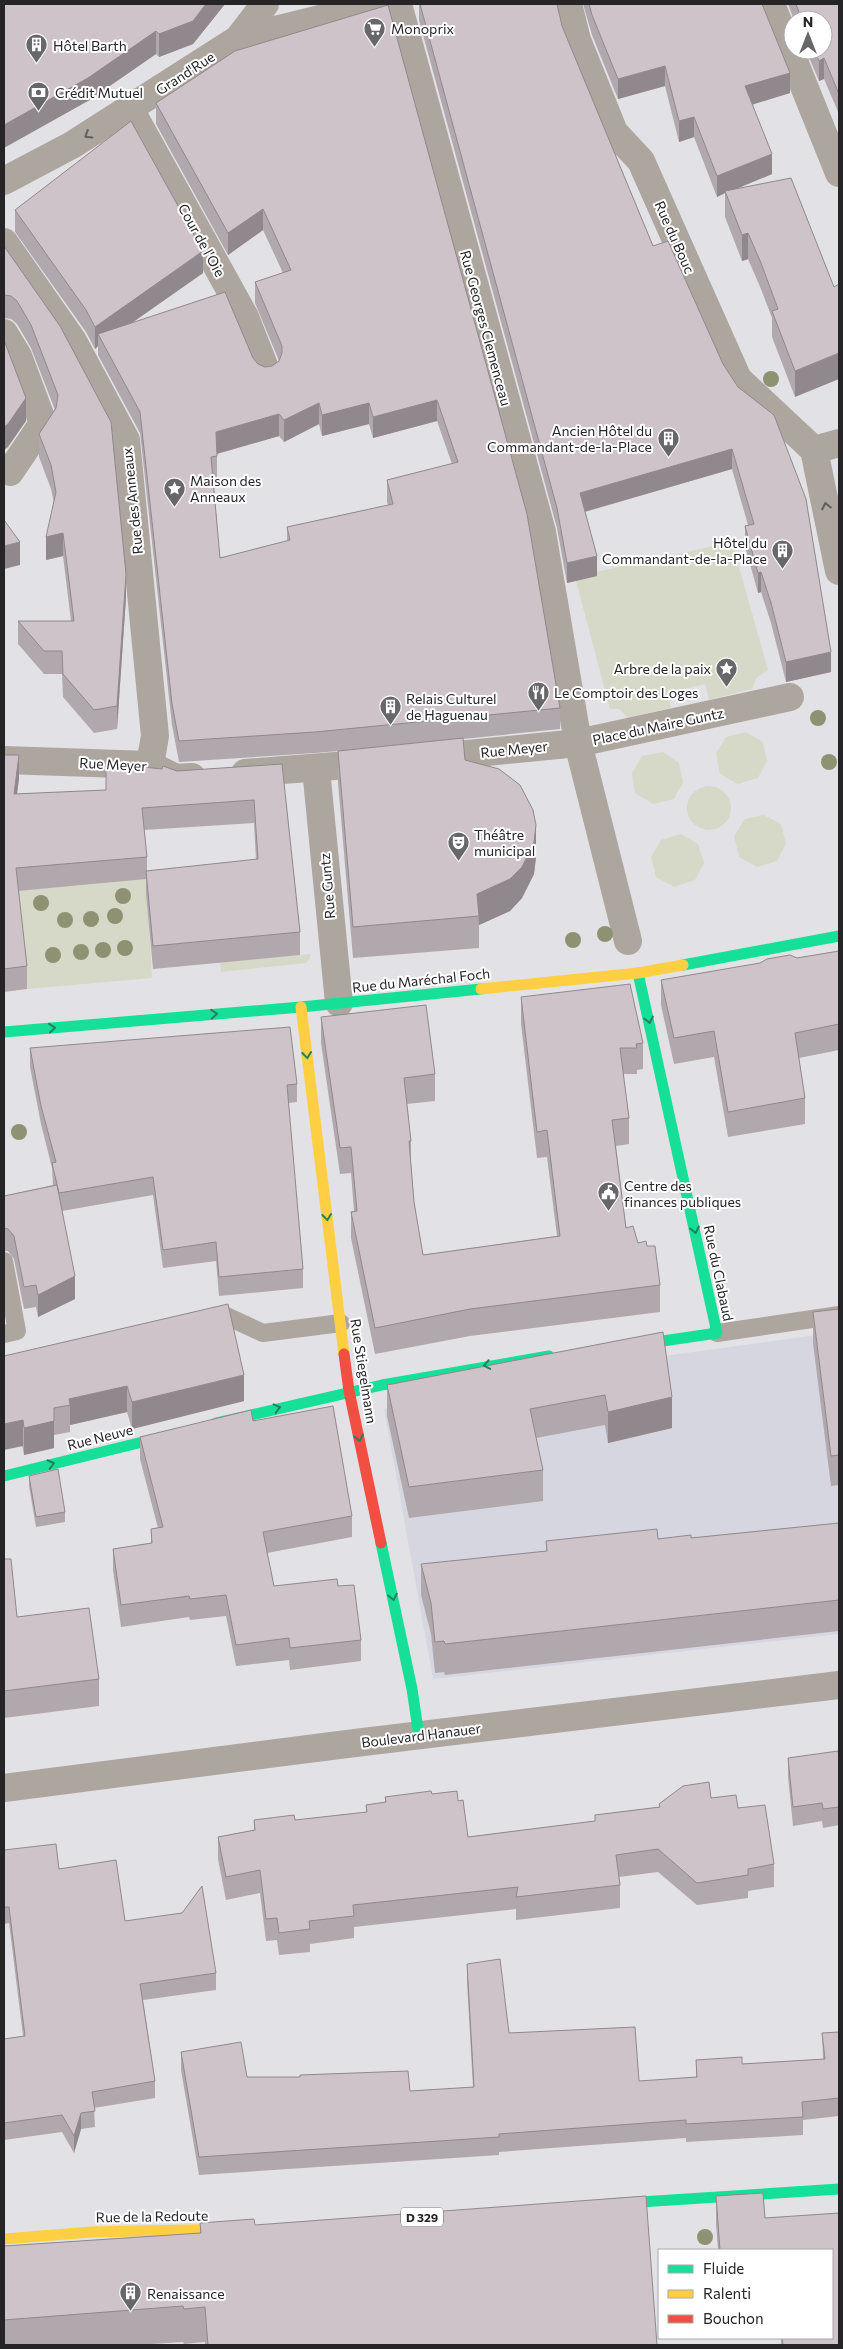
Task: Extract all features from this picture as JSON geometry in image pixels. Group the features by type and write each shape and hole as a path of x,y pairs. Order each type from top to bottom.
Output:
{"street":[{"path":"238,38 265,4"},
{"name":"Grand'Rue","path":"4,181 72,145 238,38 381,4"},
{"name":"Rue Georges Clemenceau","path":"398,4 542,532 578,743"},
{"name":"Rue du Bouc","path":"568,4 577,40 614,132 641,162 738,379 827,447"},
{"path":"771,4 839,173"},
{"name":"Cour de l'Oie","path":"130,109 245,317 267,373"},
{"name":"Rue des Anneaux","path":"4,242 73,342 126,440 154,736 150,765"},
{"path":"4,333 18,356 43,423 10,472"},
{"path":"827,447 839,571"},
{"name":"Place du Maire Guntz","path":"628,941 578,743 790,697"},
{"name":"Rue Meyer","path":"4,760 150,765 176,778 316,769 578,743"},
{"name":"Rue Guntz","path":"316,769 333,958 339,1003"},
{"name":"Rue du Maréchal Foch","path":"4,1032 301,1007 638,973 839,936"},
{"name":"Rue du Clabaud","path":"618,1347 717,1334 638,973"},
{"name":"Rue Stiegelmann","path":"301,1007 349,1391 412,1689 419,1736"},
{"path":"205,1426 349,1391 491,1364 560,1355"},
{"name":"Rue Neuve","path":"4,1476 186,1431"},
{"name":"Boulevard Hanauer","path":"4,1788 839,1685"},
{"path":"598,2205 839,2189"},
{"name":"Rue de la Redoute","path":"4,2239 136,2230 191,2231 246,2228"}],"lane":[{"path":"4,1261 17,1331 4,1334"},
{"path":"195,1322 224,1315 263,1333 341,1323"},
{"path":"717,1334 839,1315"}],"shaded area":[{"path":"839,1332 839,1634 433,1679 384,1409 613,1363"}],"green space":[{"path":"732,542 768,670 756,678 752,689 709,700 705,684 668,693 671,708 628,718 619,709 610,709 576,581 597,576 596,572"},
{"path":"746,732 763,742 767,761 758,778 738,784 720,774 716,753 726,737"},
{"path":"663,752 679,763 683,782 674,799 653,804 635,793 632,773 642,756"},
{"path":"709,786 721,790 727,796 731,808 727,820 721,826 709,830 697,826 691,820 687,808 691,796 697,790"},
{"path":"764,815 781,824 786,844 777,861 757,867 739,857 734,836 745,819"},
{"path":"681,834 698,844 704,863 695,880 674,887 656,877 651,857 661,840"},
{"path":"146,867 152,978 27,989 15,882 59,887 93,884"},
{"path":"310,954 310,959 306,963 221,972 220,962"}],"building":[{"path":"4,4 206,4 193,21 159,34 156,31 88,78 4,125"},
{"path":"420,4 557,4 562,26 653,246 668,241 723,364 738,387 774,415 806,499 831,652 786,662 771,603 761,572 758,573 745,526 754,524 732,449 580,493 597,556 567,563 557,508"},
{"path":"589,4 762,4 783,60 785,60 790,73 745,86 772,154 717,176 694,117 679,121 665,66 618,79"},
{"path":"796,4 839,4 839,94 825,60 833,60 833,10 798,10"},
{"path":"388,5 527,514 560,708 315,732 179,741 172,704 140,412 98,334 225,292 253,358 258,364 265,367 272,366 279,361 282,346 255,282 291,270 263,209 228,233 156,103 235,51","holes":["437,400 458,462 387,480 393,504 287,527 290,540 220,558 211,457 217,456 216,432 279,414 284,420 319,403 322,415 369,403 373,417"]},
{"path":"131,121 203,251 95,327 86,310 15,210"},
{"path":"791,178 834,287 839,284 839,353 795,371 772,311 778,309 761,263 748,233 742,235 725,191"},
{"path":"4,246 60,326 111,422 126,574 117,706 94,710 63,674 62,651 44,651 18,621 74,621 63,533 46,537 56,492 51,465 39,434 56,408 58,395 31,325 17,301 11,296 4,295"},
{"path":"4,340 26,398 4,427"},
{"path":"4,520 20,542 4,546"},
{"name":"Théâtre municipal","path":"463,738 465,760 499,769 520,785 533,810 536,825 534,842 522,867 510,879 477,894 479,916 353,927 338,751"},
{"path":"4,755 19,755 14,794 106,790 106,763 162,769 163,766 177,771 282,764 300,932 153,946 146,871 258,859 254,800 142,808 147,857 16,868 27,966 4,969"},
{"path":"839,951 839,1024 795,1033 805,1098 728,1112 714,1031 674,1038 661,980 760,963 767,959 790,955 797,958"},
{"path":"630,984 643,1043 636,1044 637,1048 620,1048 629,1118 612,1120 626,1228 633,1226 638,1243 646,1241 647,1246 655,1246 660,1285 470,1309 375,1328 351,1212 357,1211 351,1147 340,1148 321,1017 426,1005 435,1074 404,1078 411,1141 409,1141 414,1202 423,1255 560,1236 547,1130 537,1132 521,997"},
{"path":"290,1027 297,1084 287,1085 303,1269 219,1277 216,1242 163,1250 153,1177 59,1193 52,1163 56,1162 41,1106 30,1048"},
{"path":"57,1185 75,1276 38,1295 36,1285 24,1287 14,1236 8,1229 4,1228 4,1196"},
{"path":"228,1304 244,1375 132,1402 127,1386 69,1399 70,1405 54,1408 54,1421 24,1428 23,1420 4,1424 4,1356"},
{"path":"839,1309 839,1455 831,1456 813,1312"},
{"path":"663,1332 672,1397 608,1412 605,1395 530,1409 543,1470 409,1487 387,1385"},
{"path":"333,1406 352,1516 263,1532 274,1586 337,1579 338,1586 354,1585 361,1640 290,1648 289,1638 236,1645 226,1595 190,1599 189,1596 121,1605 113,1549 152,1543 151,1529 163,1527 140,1437 251,1410 253,1421"},
{"path":"58,1469 65,1512 36,1517 29,1476"},
{"path":"839,1523 839,1600 445,1644 444,1641 435,1642 431,1603 421,1564 547,1551 546,1541 657,1529 658,1539 691,1535 691,1538"},
{"path":"4,1559 11,1559 17,1617 89,1608 99,1679 4,1691"},
{"path":"838,1751 839,1807 823,1809 822,1803 793,1807 788,1758"},
{"path":"709,1782 711,1798 736,1795 738,1808 765,1805 774,1864 748,1869 748,1875 697,1883 658,1849 616,1855 620,1885 516,1897 518,1887 353,1905 354,1916 309,1921 310,1929 279,1933 277,1918 266,1919 260,1870 226,1877 218,1837 255,1830 254,1820 294,1815 295,1820 367,1812 366,1805 386,1802 385,1797 431,1791 432,1794 457,1791 458,1801 463,1800 468,1837 595,1821 595,1815 660,1807 659,1804 683,1786"},
{"path":"56,1844 59,1869 116,1860 125,1921 182,1913 202,1886 216,1973 140,1984 155,2081 92,2092 95,2111 81,2113 74,2136 62,2115 4,2123 4,2039 25,2036 9,1907 4,1907 4,1850"},
{"path":"500,1959 509,2033 635,2027 639,2081 697,2077 696,2060 742,2057 742,2064 825,2059 822,2033 839,2032 839,2098 802,2102 803,2117 686,2124 686,2120 499,2134 499,2137 199,2157 181,2052 241,2042 247,2077 300,2077 300,2075 408,2071 410,2091 474,2087 467,1964"},
{"path":"763,2193 765,2218 839,2213 839,2345 783,2345 782,2339 833,2339 833,2249 720,2249 716,2196"},
{"path":"646,2196 657,2345 208,2345 205,2307 184,2309 183,2306 4,2320 4,2246 201,2233 200,2223 254,2219 255,2225"}],"traffic: fast":[{"path":"683,965 839,936"},
{"path":"629,1346 717,1333 638,973"},
{"path":"4,1032 301,1007 481,989"},
{"path":"216,1423 382,1385 549,1356"},
{"path":"4,1476 175,1434"},
{"path":"381,1543 412,1689 419,1736"},
{"path":"609,2204 839,2189"}],"traffic: slow":[{"path":"481,989 638,973 683,965"},
{"path":"301,1007 344,1354"},
{"path":"4,2239 91,2232 237,2229"}],"traffic: jam":[{"path":"344,1354 349,1391 381,1543"}],"place":[{"name":"Monoprix","path":"375,47"},
{"name":"Hôtel Barth","path":"37,64"},
{"name":"Crédit Mutuel","path":"39,111"},
{"name":"Ancien Hôtel du Commandant-de-la-Place","path":"668,457"},
{"name":"Maison des Anneaux","path":"174,507"},
{"name":"Hôtel du Commandant-de-la-Place","path":"783,569"},
{"name":"Arbre de la paix","path":"727,687"},
{"name":"Le Comptoir des Loges","path":"538,711"},
{"name":"Relais Culturel de Haguenau","path":"390,725"},
{"name":"Théâtre municipal","path":"458,861"},
{"name":"Centre des finances publiques","path":"608,1212"},
{"name":"Renaissance","path":"131,2312"}]}
